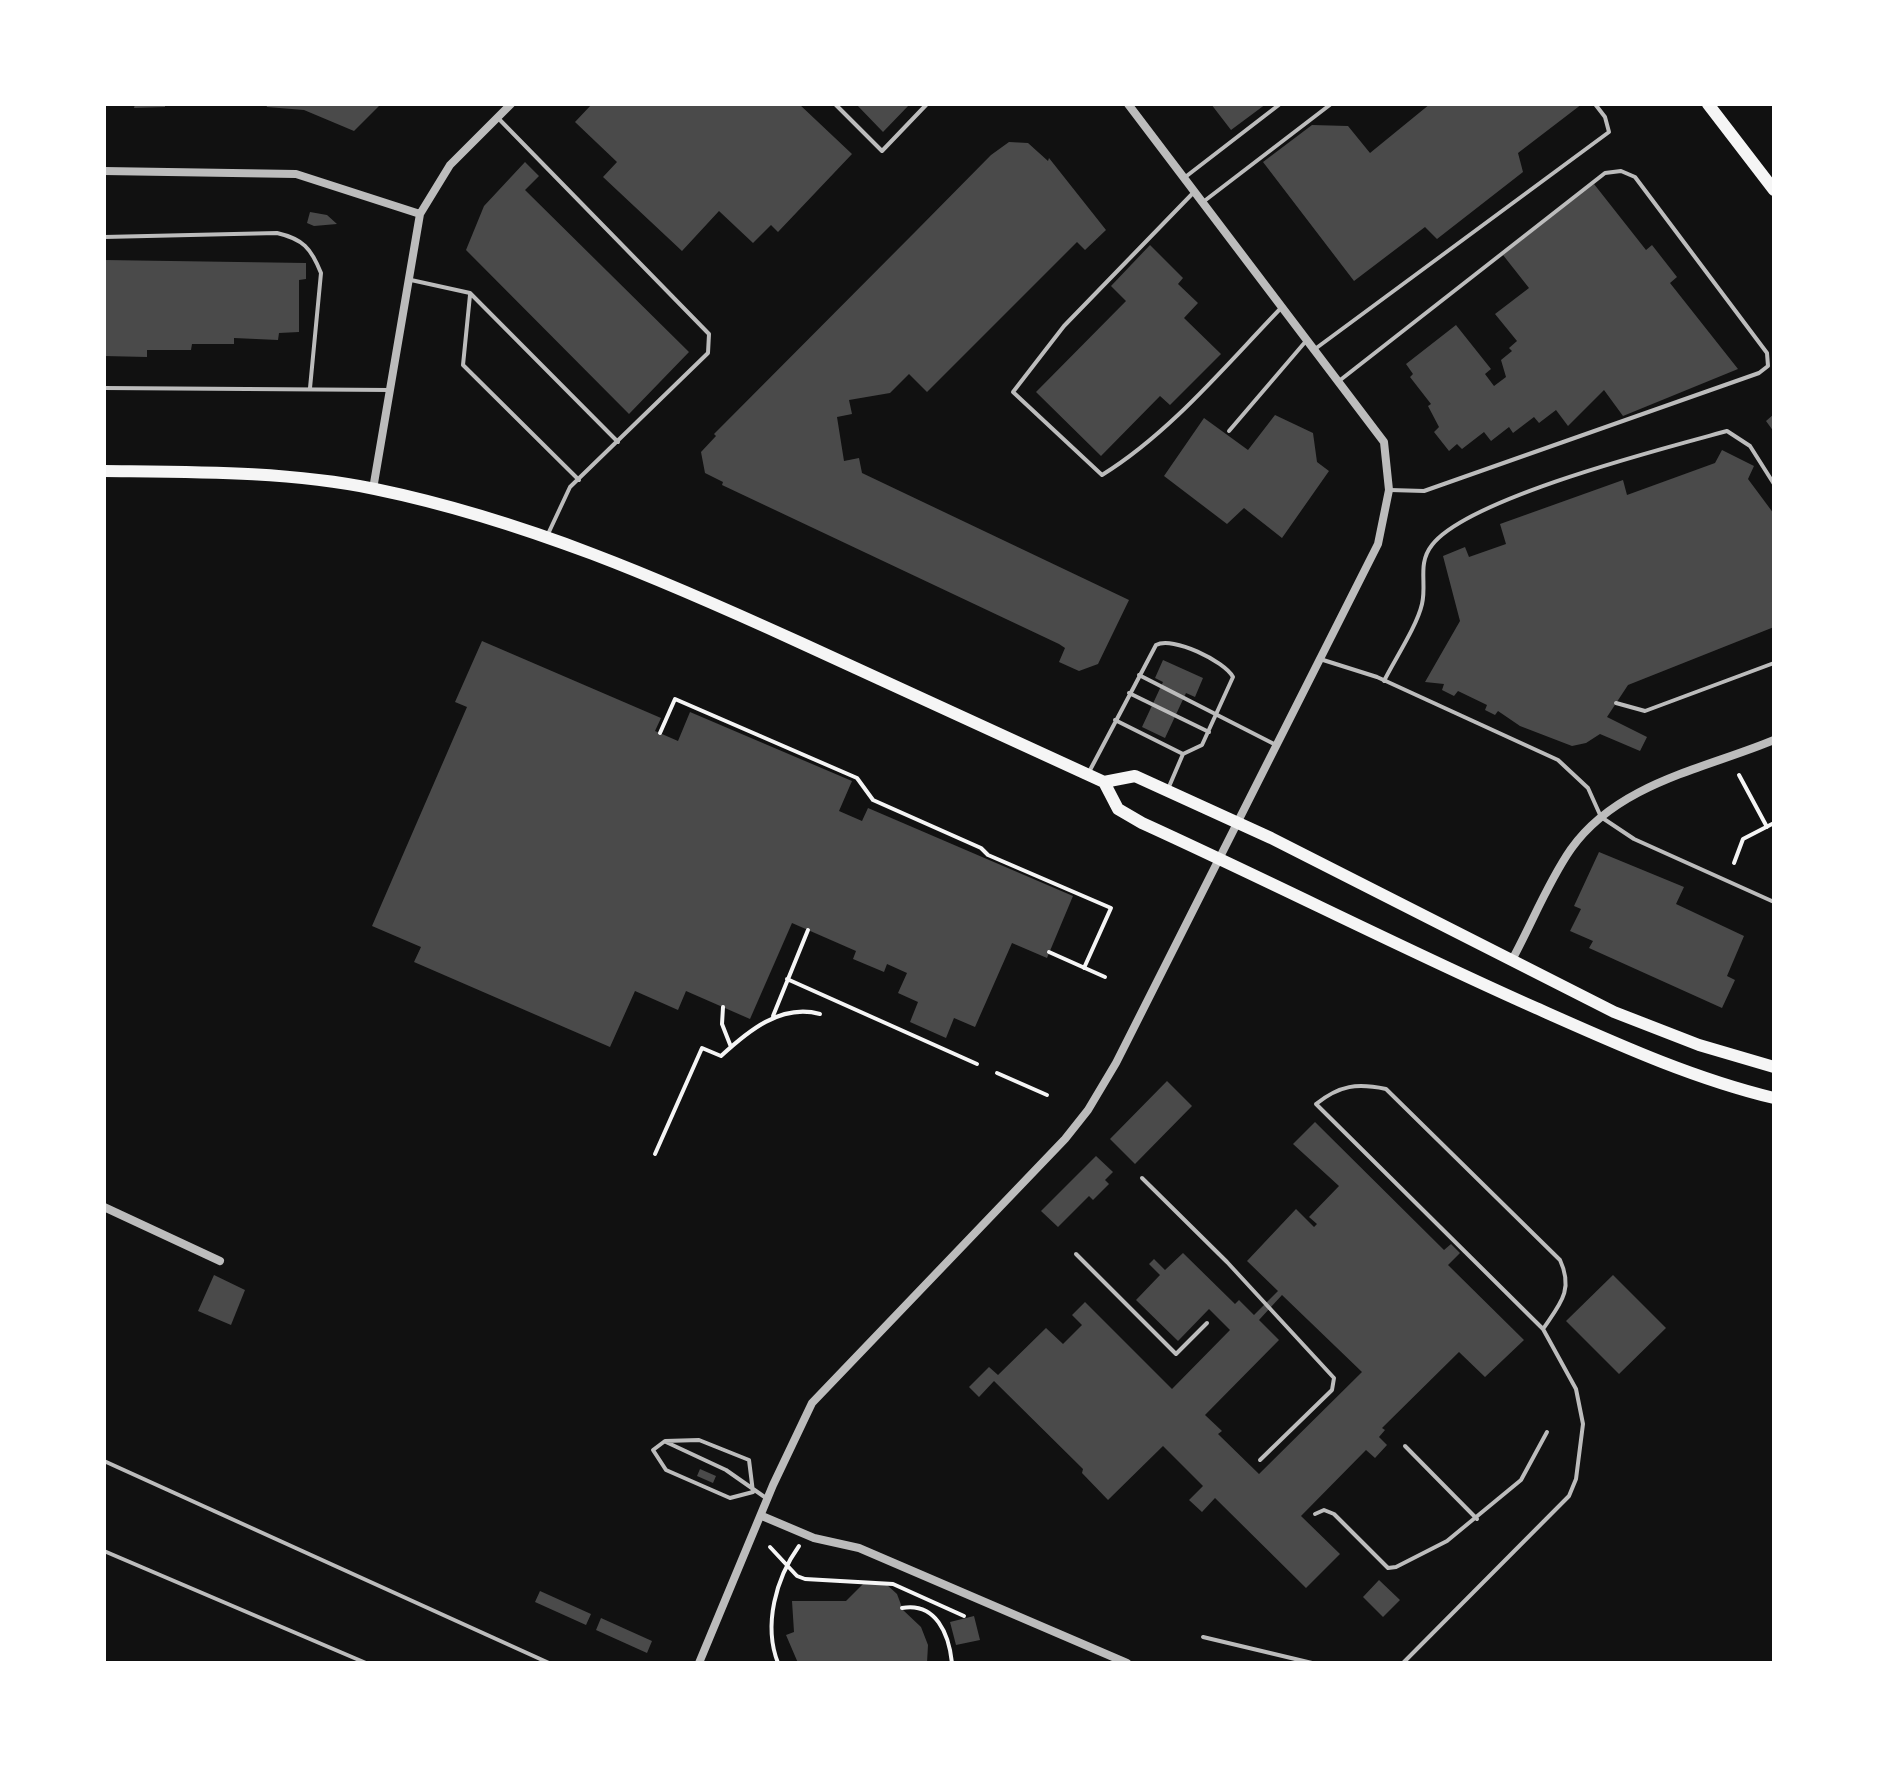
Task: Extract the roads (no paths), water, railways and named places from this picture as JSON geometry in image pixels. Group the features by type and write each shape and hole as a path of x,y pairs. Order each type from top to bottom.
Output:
{"main road":[{"path":"1708,104 1774,190"},
{"path":"104,471 264,476 373,489 547,537 659,578 1088,774 1104,782 1118,809 1346,921 1639,1054 1715,1083 1774,1098"},
{"path":"1104,782 1135,776 1513,958 1614,1012 1699,1045 1774,1067"}],"street":[{"path":"373,489 420,214 450,165 511,104"},
{"path":"699,1663 812,1403 1088,1110 1116,1063 1378,544 1389,490 1384,442 1128,104"},
{"path":"104,171 296,174 420,214"},
{"path":"1513,958 1571,849 1601,817 1637,792 1774,740"},
{"path":"104,1207 220,1261"},
{"path":"762,1516 807,1535 859,1548 1127,1663"}],"lane":[{"path":"835,104 882,151 927,104"},
{"path":"1184,178 1280,104"},
{"path":"1203,202 1331,104"},
{"path":"1315,349 1609,132 1605,117 1595,104"},
{"path":"498,117 709,334 708,353 564,494 547,537"},
{"path":"1339,381 1605,173 1621,171 1635,177 1767,353 1768,366 1759,373 1424,491 1389,490"},
{"path":"1195,191 1064,326 1013,392 1102,475 1123,463 1194,397 1282,307"},
{"path":"104,237 277,233 302,239 315,256 321,273 310,388"},
{"path":"409,279 470,293 618,442"},
{"path":"470,293 463,365 579,480"},
{"path":"1229,431 1308,340"},
{"path":"104,388 390,390"},
{"path":"1384,681 1422,604 1424,558 1433,543 1462,519 1619,460 1727,431 1750,446 1774,484"},
{"path":"1088,774 1115,720 1138,675 1156,645 1170,640 1227,668 1233,677 1209,732 1197,750 1183,754 1115,720"},
{"path":"1319,659 1384,681 1558,760 1588,788 1601,817 1634,839 1774,902"},
{"path":"1616,703 1645,711 1774,663"},
{"path":"1138,675 1276,745"},
{"path":"1129,693 1209,732"},
{"path":"1167,791 1183,754"},
{"path":"1403,1663 1569,1496 1576,1479 1583,1424 1576,1389 1543,1329 1316,1104 1336,1088 1362,1084 1386,1089 1549,1249 1560,1260 1567,1275 1568,1293 1543,1329"},
{"path":"1142,1178 1318,1356 1334,1378 1332,1390 1260,1460"},
{"path":"1076,1254 1176,1354 1207,1323"},
{"path":"1315,1514 1324,1510 1334,1514 1388,1568 1447,1541 1477,1519 1521,1480 1547,1432"},
{"path":"699,1440 749,1460 753,1492 730,1498 666,1470 653,1450 665,1441 699,1440"},
{"path":"665,1441 726,1470 753,1492 768,1499"},
{"path":"1405,1446 1477,1519"},
{"path":"104,1461 549,1663"},
{"path":"104,1551 366,1663"},
{"path":"1203,1637 1312,1663"}]}
